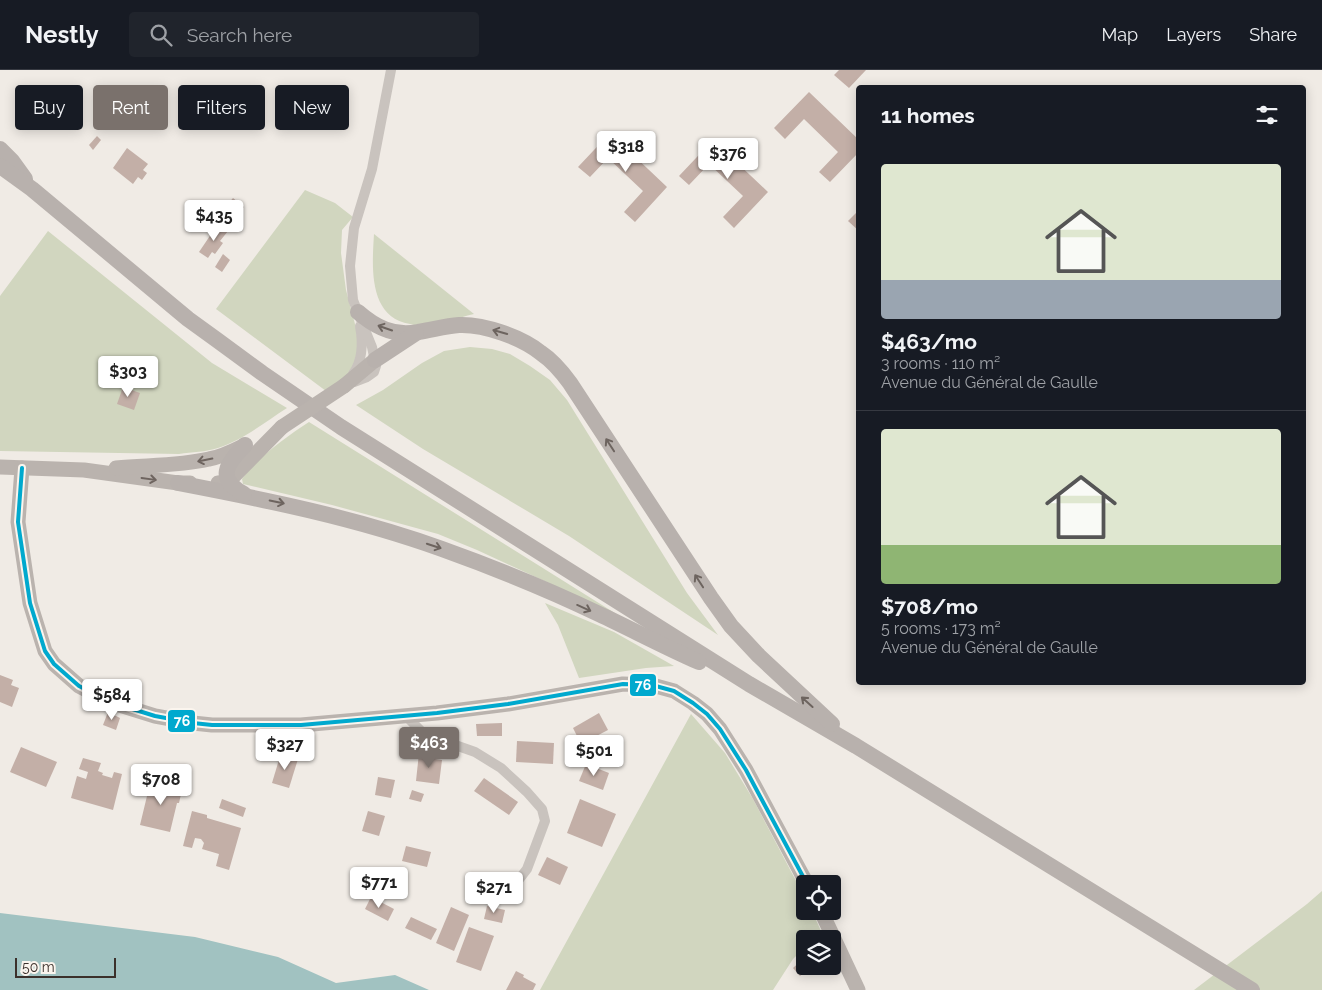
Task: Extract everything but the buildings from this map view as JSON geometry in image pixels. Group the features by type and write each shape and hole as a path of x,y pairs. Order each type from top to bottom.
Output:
{"main road":[{"path":"0,149 12,161 32,189"},
{"path":"0,166 32,189 188,319 341,427 749,684 856,746 1252,990"},
{"path":"358,312 371,323 383,329 400,333 416,333 440,327 462,325 484,328 512,336 541,352 560,370 570,383 710,598 731,626 764,662 856,746"},
{"path":"84,470 191,462 229,453 282,427 344,386 375,360 416,333"},
{"path":"178,483 228,482 282,427"},
{"path":"245,445 236,454 228,467 227,476 228,482 236,489 250,496"},
{"path":"0,467 84,470 178,483 250,496 395,533 442,549 533,585 749,684"},
{"path":"22,468 18,522 30,603 45,651 54,664 79,686 110,702 155,716 193,723 212,725 301,725 406,716 508,704 623,684 652,685 674,691 693,703 707,714 720,729 746,770 802,875"},
{"path":"825,920 858,990"}],"street":[{"path":"375,360 372,347 353,300 350,266 354,228 372,169 390,70"},
{"path":"344,386 360,360 361,332 358,312"},
{"path":"406,716 424,734 475,752 501,768 542,809 545,821 527,869 517,882 498,892"}],"green space":[{"path":"305,190 335,203 353,217 342,230 341,253 346,290 356,328 360,360 330,394 216,309"},
{"path":"48,231 212,363 287,408 227,445 204,451 179,454 0,451 0,296"},
{"path":"374,234 474,314 421,326 396,319 386,312 380,301 373,275"},
{"path":"470,347 492,349 510,354 550,380 567,400 687,593 718,635 569,536 423,449 356,405 444,351"},
{"path":"309,422 618,615 438,534 332,505 243,484 242,479 264,455"},
{"path":"545,603 614,632 674,666 646,668 579,678 558,625"},
{"path":"691,714 725,753 753,799 796,881 796,920 816,920 821,930 796,930 796,956 773,990 540,990"},
{"path":"1322,891 1322,990 1194,990 1307,904"}],"water":[{"path":"0,913 195,937 278,957 336,983 395,975 429,990 0,990"}],"transit line":[{"name":"76","path":"22,468 18,522 30,603 45,651 54,664 79,686 110,702 155,716 193,723 212,725 301,725 437,713 508,704 623,684 652,685 674,691 693,703 707,714 720,729 746,770 802,875"}]}
